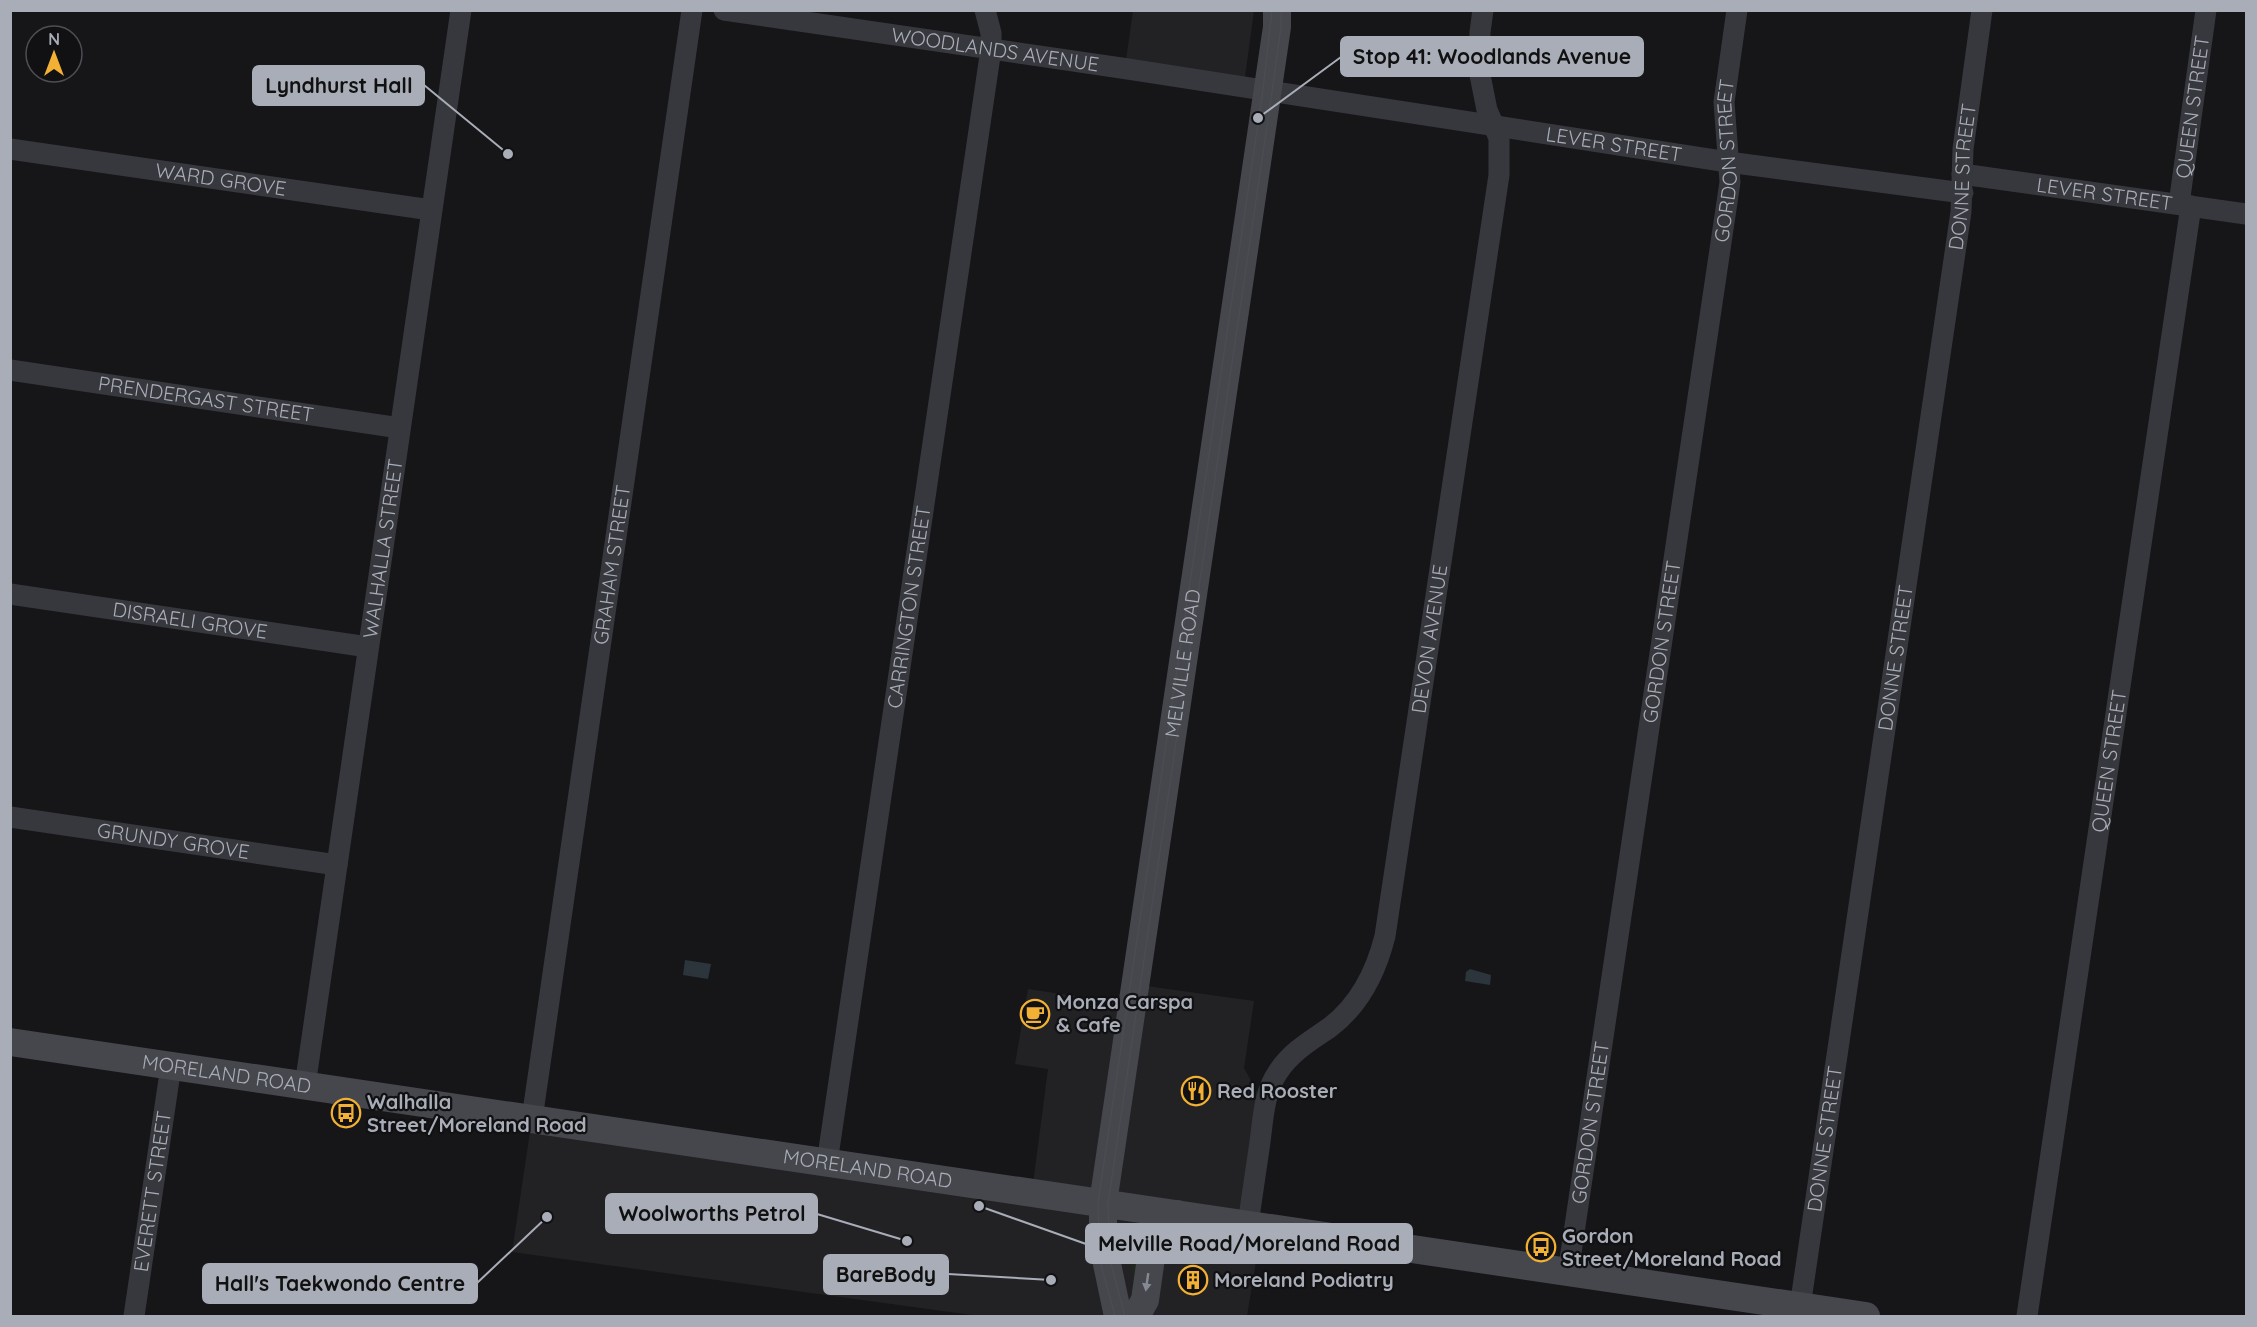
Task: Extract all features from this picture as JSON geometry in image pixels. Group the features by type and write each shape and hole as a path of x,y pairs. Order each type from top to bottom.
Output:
{"main road":[{"name":"MELVILLE ROAD","path":"1118,1317 1103,1245 1103,1203 1277,27 1277,10"},
{"name":"MORELAND ROAD","path":"10,1042 1866,1317"},
{"path":"1136,1317 1145,1300 1154,1237 1162,1224 1177,1214"}],"street":[{"name":"WALHALLA STREET","path":"304,1086 461,10"},
{"name":"GRAHAM STREET","path":"532,1119 692,10"},
{"name":"WOODLANDS AVENUE","path":"724,10 1267,91"},
{"name":"CARRINGTON STREET","path":"827,1163 991,49 991,33 985,10"},
{"name":"DEVON AVENUE","path":"1248,1224 1266,1102 1276,1074 1285,1061 1299,1048 1340,1020 1355,1003 1376,968 1385,936 1498,175 1499,138 1485,102 1479,70 1479,40 1483,10"},
{"name":"GORDON STREET","path":"1568,1273 1730,182 1724,102 1737,10"},
{"name":"DONNE STREET","path":"1800,1306 1962,183 1963,149 1982,10"},
{"name":"QUEEN STREET","path":"2027,1317 2185,205 2206,10"},
{"name":"LEVER STREET","path":"1267,91 1728,162 2185,205 2247,214"},
{"name":"WARD GROVE","path":"10,148 431,210"},
{"name":"PRENDERGAST STREET","path":"10,370 400,428"},
{"name":"DISRAELI GROVE","path":"10,594 368,647"},
{"name":"GRUNDY GROVE","path":"10,817 337,865"},
{"name":"EVERETT STREET","path":"135,1317 171,1066"}],"shaded area":[{"path":"1133,11 1254,11 1243,92 1124,74"},
{"path":"685,960 711,964 708,979 683,975"},
{"path":"1470,969 1491,975 1490,985 1465,981 1466,972"},
{"path":"1125,983 1254,1001 1244,1068 1268,1111 1252,1217 1263,1219 1247,1316 979,1316 512,1252 531,1125 1031,1199 1048,1069 1015,1064 1028,989 1122,1003"},
{"path":"1129,1236 1148,1239 1136,1294 1127,1248"}],"tram line":[{"path":"1115,1316 1100,1261 1098,1203 1263,90 1272,10"},
{"path":"1125,1316 1110,1260 1108,1204 1272,92 1281,27 1281,10"}],"place":[{"name":"Stop 41: Woodlands Avenue","path":"1258,118"},
{"name":"Lyndhurst Hall","path":"508,154"},
{"name":"Monza Carspa & Cafe","path":"1035,1014"},
{"name":"Red Rooster","path":"1196,1091"},
{"name":"Walhalla Street/Moreland Road","path":"346,1113"},
{"name":"Melville Road/Moreland Road","path":"979,1206"},
{"name":"Hall's Taekwondo Centre","path":"547,1217"},
{"name":"Woolworths Petrol","path":"907,1241"},
{"name":"Gordon Street/Moreland Road","path":"1541,1247"},
{"name":"BareBody","path":"1051,1280"},
{"name":"Moreland Podiatry","path":"1193,1280"}]}
